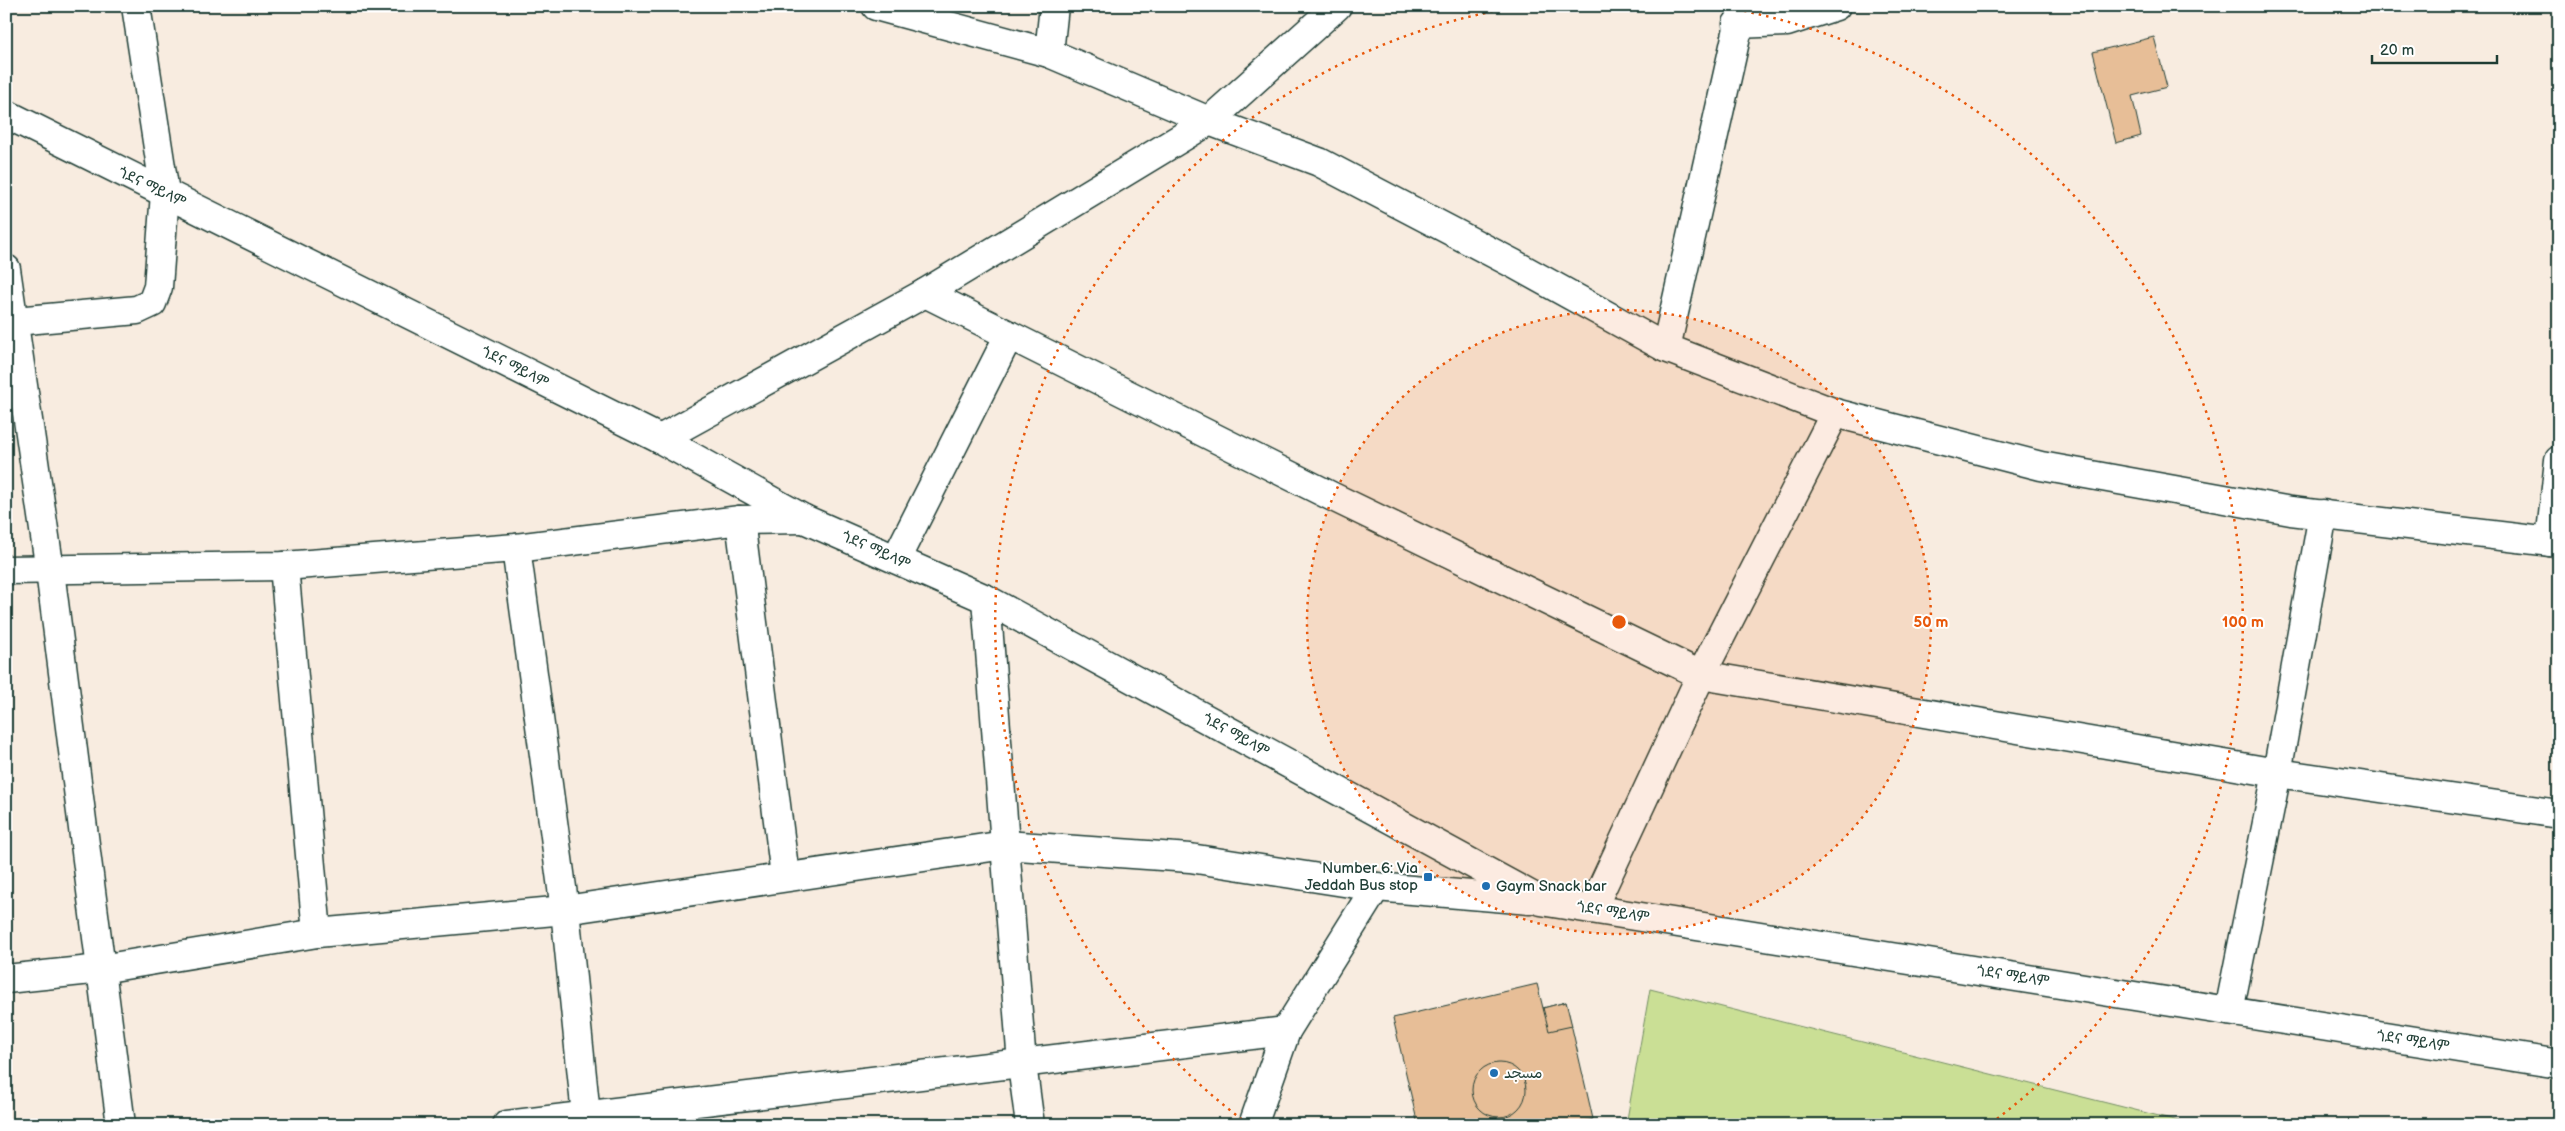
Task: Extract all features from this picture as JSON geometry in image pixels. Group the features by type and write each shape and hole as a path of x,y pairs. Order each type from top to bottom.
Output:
{"street":[{"path":"15,321 137,310 152,302 158,287 165,193 136,6"},
{"path":"876,6 1049,53 1209,121 1318,162 1514,264 1666,348 1835,413 2041,466 2291,511 2554,542 2559,460"},
{"path":"1049,53 1054,6"},
{"path":"1666,348 1740,15 1787,22 1836,6"},
{"path":"660,439 926,293 1209,121 1333,7"},
{"name":"ጎደና ማይላም","path":"6,114 660,439 804,519 986,599 1542,901 2559,1064"},
{"path":"6,269 50,571 121,1125"},
{"path":"926,293 1331,496 1701,674 2277,773 2559,814"},
{"path":"896,559 1009,335"},
{"path":"1592,909 1701,674 1835,413"},
{"path":"2229,1011 2277,773 2323,514"},
{"path":"6,570 50,571 284,566 516,548 740,520 804,519"},
{"path":"740,520 785,876"},
{"path":"516,548 564,910 587,1120"},
{"path":"284,566 317,934"},
{"path":"986,599 1022,1064 1030,1125"},
{"path":"6,979 101,969 317,934 564,910 1005,845 1190,858 1376,887 1542,901"},
{"path":"1253,1125 1286,1031 1376,887"},
{"path":"507,1125 587,1120 1286,1031"}],"green space":[{"path":"1650,989 2195,1125 1626,1125"}],"building":[{"path":"2154,37 2167,87 2132,96 2141,136 2116,143 2093,52"},
{"name":"مسجد","path":"1537,984 1543,1008 1566,1002 1593,1119 1574,1125 1418,1125 1393,1018"},
{"path":"1566,1002 1572,1026 1549,1031 1543,1008"},
{"path":"1499,1063 1509,1065 1518,1071 1524,1080 1526,1090 1524,1100 1518,1109 1509,1115 1499,1117 1489,1115 1480,1109 1474,1100 1472,1090 1474,1080 1480,1071 1489,1065"}],"place":[{"name":"Number 6: Via Jeddah Bus stop","path":"1428,877"},
{"name":"Gaym Snack bar","path":"1486,886"},
{"name":"مسجد","path":"1494,1073"}]}
